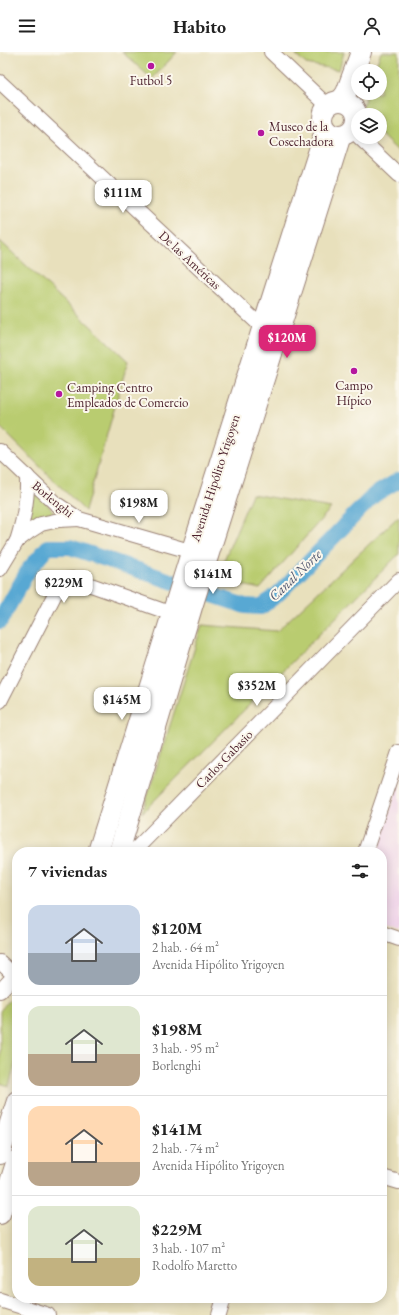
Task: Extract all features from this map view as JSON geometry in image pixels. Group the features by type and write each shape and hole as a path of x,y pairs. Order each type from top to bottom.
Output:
{"street":[{"path":"271,52 347,120 399,175"},
{"name":"Avenida Hipólito Yrigoyen","path":"100,847 182,610 271,330 347,120 346,93 361,52"},
{"path":"370,64 372,57 371,52"},
{"name":"De las Américas","path":"0,82 271,330"},
{"name":"Borlenghi","path":"0,451 55,503 79,520 197,563"},
{"path":"0,569 17,541 23,523 28,491 26,476"},
{"path":"17,541 42,524 58,520 79,520"},
{"path":"0,701 58,588 66,580 74,579 182,610"},
{"name":"Carlos Gabasio","path":"138,847 399,580"},
{"name":"Avenida Hipólito Yrigoyen","path":"120,847 182,610"},
{"path":"367,847 399,752"},
{"path":"387,935 399,939"},
{"path":"0,962 12,971"},
{"path":"0,991 12,978"},
{"path":"0,1154 12,1117"},
{"path":"0,1214 12,1176"},
{"path":"387,1178 399,1182"},
{"path":"0,1300 48,1315"},
{"path":"219,1315 223,1303"}],"shaded area":[{"path":"399,781 399,933 387,929 387,847 379,847"}],"green space":[{"name":"Futbol 5","path":"122,52 177,52 152,79"},
{"path":"293,52 344,52 339,70 306,64"},
{"path":"381,52 399,52 399,152 387,141 387,108 362,108 365,100 387,100 387,64 377,64"},
{"name":"Camping Centro Empleados de Comercio","path":"0,241 128,361 85,511 0,427"},
{"path":"36,490 55,514 32,523 28,521 31,492"},
{"path":"252,494 331,508 260,589 216,579"},
{"path":"399,516 399,554 142,813 202,625 277,631"},
{"path":"12,997 12,1076 9,1086 0,1083 0,1011"}],"waterway":[{"name":"Canal Norte","path":"0,621 29,569 48,547 70,547 245,606 261,607 279,593 374,495 399,480"}],"place":[{"name":"Futbol 5","path":"151,66"},
{"name":"Museo de la Cosechadora","path":"261,133"},
{"name":"Campo Hípico","path":"354,371"},
{"name":"Camping Centro Empleados de Comercio","path":"59,394"}]}
